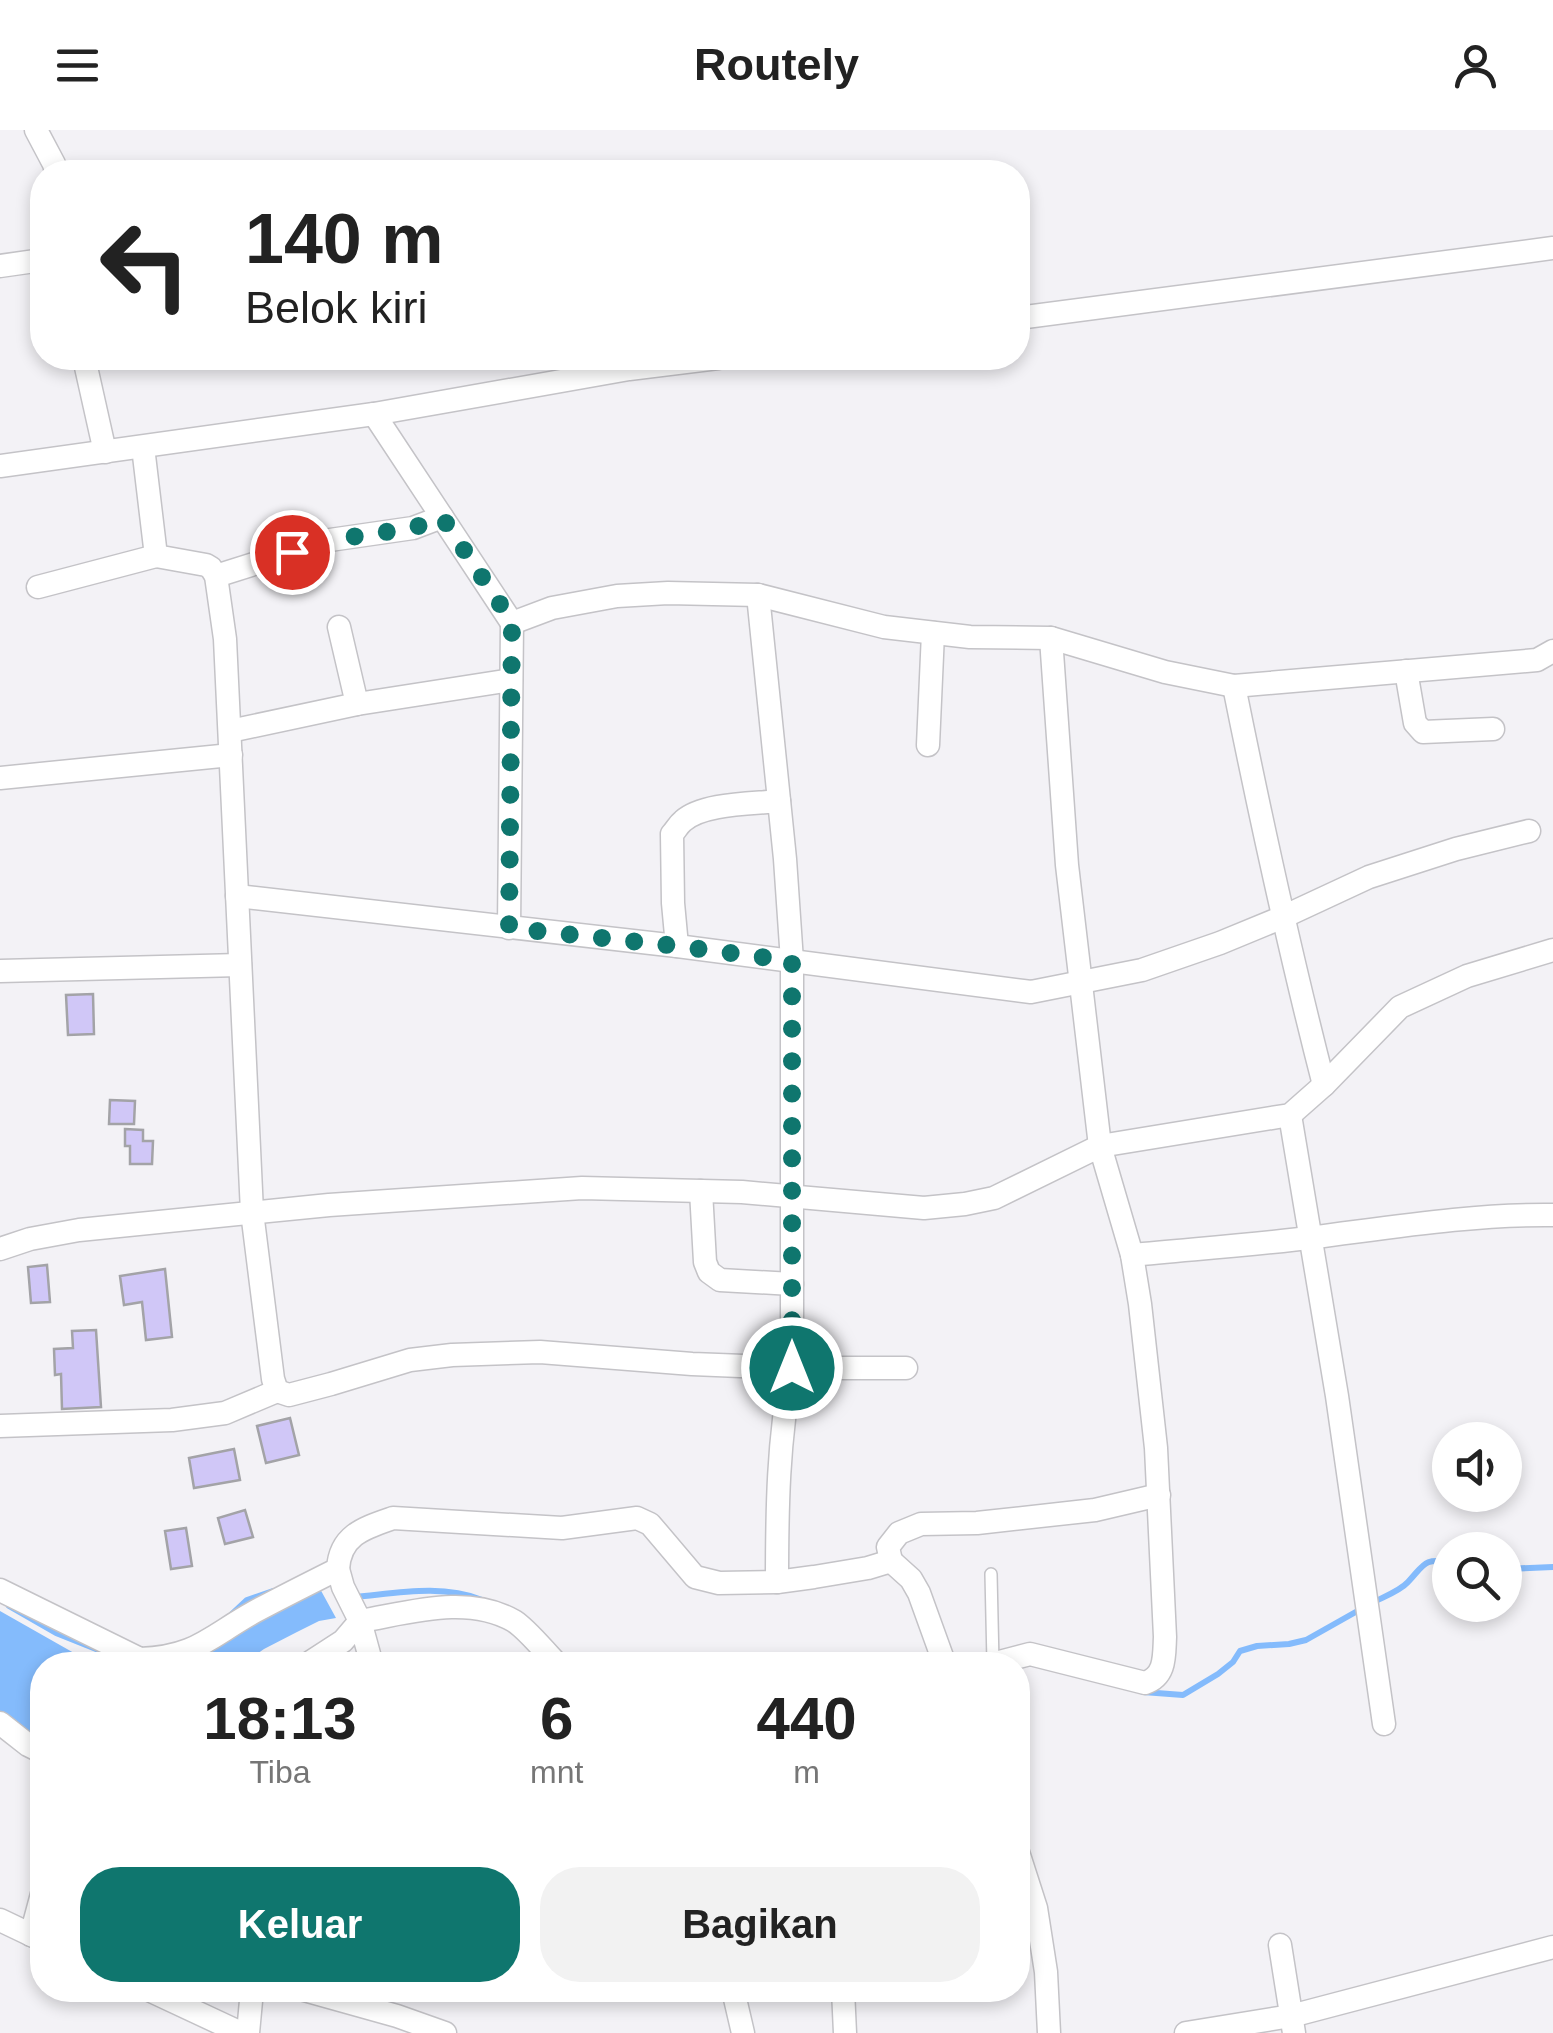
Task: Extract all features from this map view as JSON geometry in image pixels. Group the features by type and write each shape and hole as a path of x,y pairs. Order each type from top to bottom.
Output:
{"street":[{"path":"36,130 50,160"},
{"path":"1030,316 1553,248"},
{"path":"0,266 30,262"},
{"path":"87,370 106,452"},
{"path":"0,466 374,414 628,370"},
{"path":"374,414 512,622 509,928"},
{"path":"144,446 156,556"},
{"path":"216,576 330,540 413,528 442,517"},
{"path":"38,587 156,556 206,565 216,576 225,638 252,1212 277,1391"},
{"path":"512,622 552,608 618,596 758,595 884,626 970,637 1051,638 1165,672 1234,686 1537,660 1553,651"},
{"path":"758,595 792,961 792,1368 781,1434 776,1582"},
{"path":"339,627 357,704"},
{"path":"928,744 933,632"},
{"path":"1030,1654 1142,1682 1158,1677 1163,1666 1165,1637 1159,1495 1140,1304 1132,1255 1100,1146 1067,864 1051,638"},
{"path":"1406,671 1414,724 1419,730 1494,729"},
{"path":"0,778 230,743 357,704 511,680"},
{"path":"1234,686 1283,918 1324,1085"},
{"path":"677,946 672,834 683,820 696,813 779,800"},
{"path":"237,896 677,946 1032,992 1142,970 1283,918 1369,878 1456,849 1529,832"},
{"path":"0,1249 79,1230 252,1212 582,1188 791,1196 924,1208 965,1204 994,1198 1100,1146 1290,1115 1400,1006 1468,976 1553,950"},
{"path":"0,971 240,965"},
{"path":"1290,1115 1337,1396 1384,1724"},
{"path":"702,1191 705,1262 709,1272 720,1280 792,1284"},
{"path":"1132,1255 1396,1226 1553,1215"},
{"path":"0,1426 172,1420 225,1414 277,1391 289,1395 410,1360 452,1355 540,1352 692,1364 906,1368"},
{"path":"939,1652 919,1593 890,1561 888,1546 899,1534 921,1524 977,1523 1076,1512 1159,1495"},
{"path":"368,1652 360,1621 343,1586 339,1553 354,1536 393,1518 562,1528 637,1518 650,1524 695,1577 719,1583 776,1582 890,1561"},
{"path":"185,1652 338,1569"},
{"path":"0,1590 126,1652"},
{"path":"326,1652 343,1641 360,1621 443,1606 482,1610 515,1622 545,1652"},
{"path":"0,1723 30,1747"},
{"path":"1030,1889 1046,1972 1049,2033"},
{"path":"0,1920 30,1935"},
{"path":"1280,1945 1292,2025"},
{"path":"1186,2033 1292,2025 1553,1946"},
{"path":"176,2002 244,2033 250,2002"},
{"path":"347,2002 444,2033"},
{"path":"736,2002 743,2033"},
{"path":"844,2002 845,2033"}],"lane":[{"path":"990,1652 991,1574"}],"water":[{"path":"319,1587 336,1618 319,1621 260,1652 178,1652"},
{"path":"0,1611 72,1652 30,1652 30,1735 0,1714"}],"building":[{"path":"93,994 94,1034 68,1035 66,995"},
{"path":"110,1100 135,1101 134,1124 109,1124"},
{"path":"125,1129 143,1130 143,1141 153,1141 152,1164 130,1164"},
{"path":"47,1265 50,1302 31,1303 28,1267"},
{"path":"165,1269 172,1337 146,1340 142,1302 124,1305 120,1276"},
{"path":"96,1330 101,1407 62,1409 61,1374 55,1375 54,1349 73,1348 72,1331"},
{"path":"290,1418 299,1455 266,1463 257,1426"},
{"path":"234,1449 240,1480 194,1488 189,1458"},
{"path":"245,1510 253,1537 225,1544 218,1518"},
{"path":"186,1528 192,1566 171,1569 165,1531"}],"waterway":[{"path":"1372,1603 1401,1588 1432,1562"},
{"path":"1522,1568 1553,1567"},
{"path":"232,1614 247,1600 273,1591"},
{"path":"356,1597 436,1591 482,1600"},
{"path":"9,1606 56,1633 96,1649"},
{"path":"1143,1692 1183,1695 1218,1674 1240,1651 1306,1640 1361,1609"}],"route":[{"path":"292,552 330,540 413,528 442,517 512,622 509,928 792,961 792,1368"}]}
